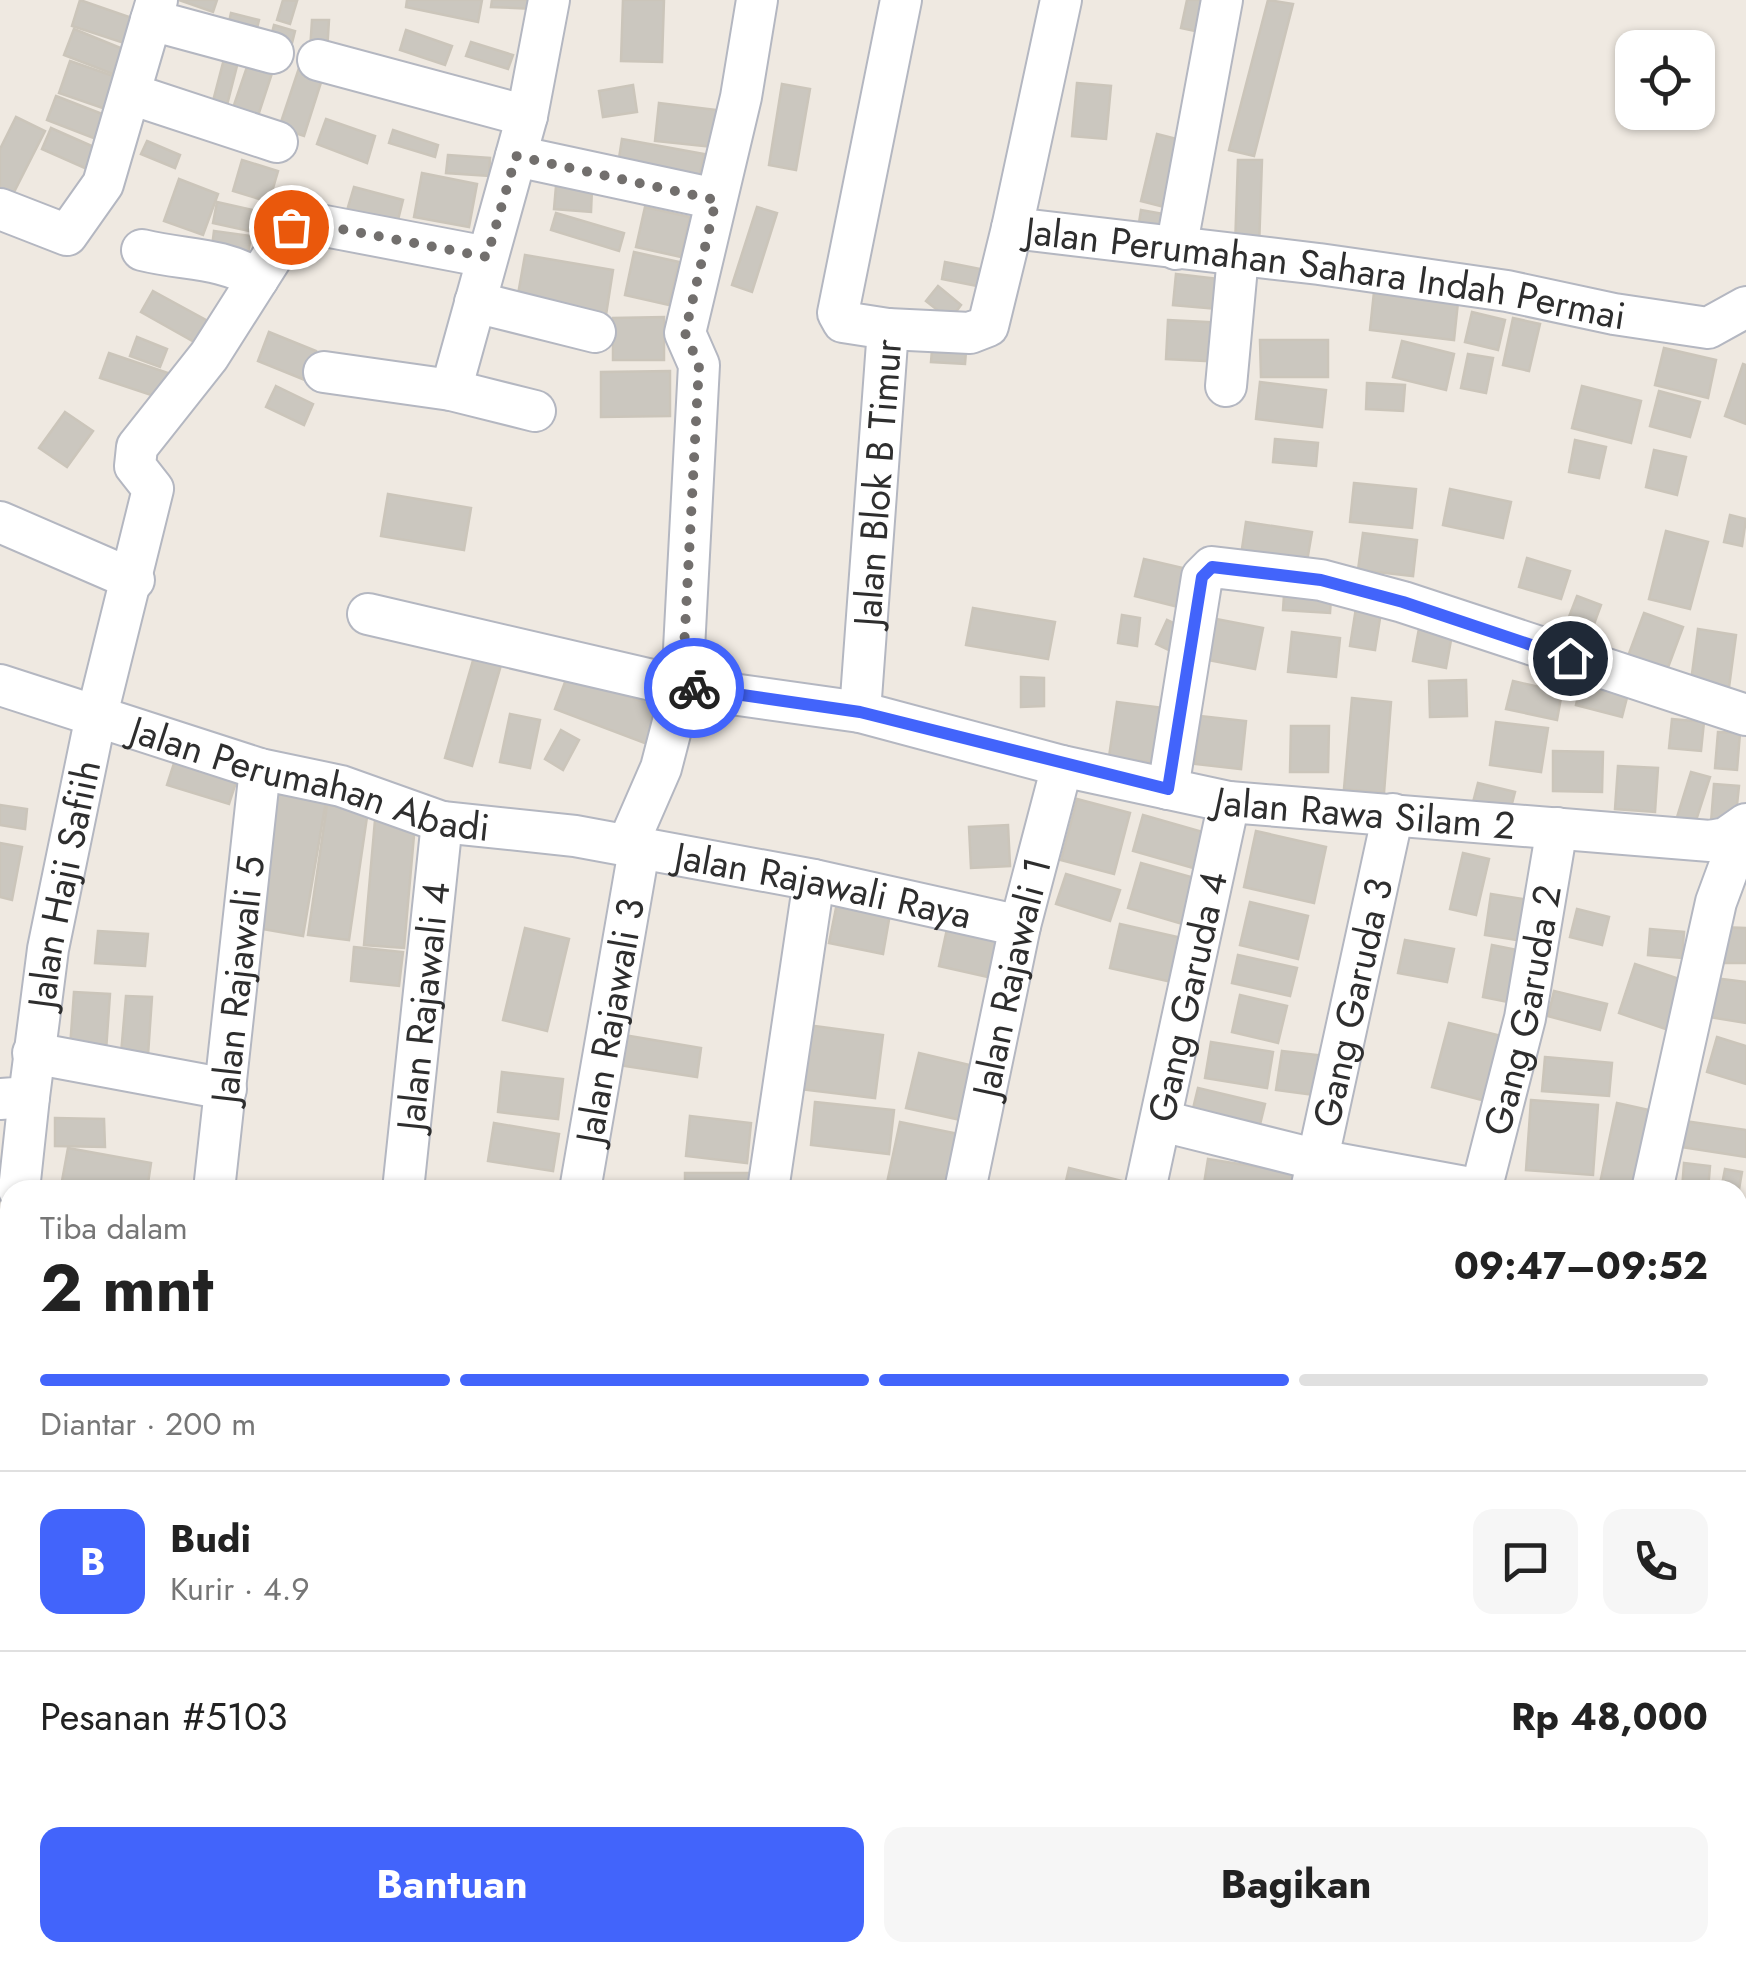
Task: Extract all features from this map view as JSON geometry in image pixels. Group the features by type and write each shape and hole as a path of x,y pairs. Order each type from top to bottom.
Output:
{"street":[{"path":"451,390 527,116 549,0"},
{"path":"633,848 661,768 682,687 699,365 685,333 741,97 756,0"},
{"name":"Jalan Blok B Timur","path":"860,712 888,330 843,322 838,313 902,0"},
{"name":"Jalan Perumahan Sahara Indah Permai","path":"1061,0 1012,228 1507,291 1614,314 1708,328 1746,308"},
{"path":"1176,249 1222,0"},
{"path":"0,209 68,235 103,184 154,10 273,53"},
{"path":"318,60 527,116"},
{"path":"131,94 277,142"},
{"path":"516,156 716,200"},
{"path":"142,250 176,258 206,258 255,284 282,238 291,227 304,222 487,257"},
{"path":"888,330 970,333 988,326 1012,228"},
{"path":"1226,386 1238,256"},
{"name":"Jalan Haji Safiih","path":"18,1180 14,1098 33,1053 48,948 153,489 134,466 137,446 209,356 255,284"},
{"path":"475,302 595,332"},
{"path":"324,372 451,390 536,411"},
{"path":"0,522 134,580"},
{"path":"1168,789 1202,577 1212,567 1321,580 1403,602 1746,715"},
{"name":"Jalan Rawa Silam 2","path":"368,614 682,687 860,712 1062,766 1228,802 1710,841 1726,838 1745,825"},
{"name":"Jalan Perumahan Abadi","path":"0,685 260,768 341,786 442,822 575,836 633,848"},
{"name":"Jalan Rajawali 1","path":"966,1180 1020,926 1062,766"},
{"name":"Jalan Rajawali 5","path":"215,1180 260,768"},
{"name":"Gang Garuda 4","path":"1147,1180 1228,802"},
{"name":"Gang Garuda 3","path":"1315,1175 1394,814"},
{"name":"Jalan Rajawali 4","path":"404,1180 442,822"},
{"path":"1655,1180 1731,904 1745,825"},
{"name":"Gang Garuda 2","path":"1484,1180 1525,1018 1557,828"},
{"name":"Jalan Rajawali Raya","path":"633,848 814,880 1020,926"},
{"name":"Jalan Rajawali 3","path":"582,1180 633,848"},
{"path":"769,1180 814,880"},
{"path":"33,1053 226,1089"},
{"path":"1162,1121 1315,1175 1370,1180"}],"building":[{"path":"80,0 135,19 127,44 72,26"},
{"path":"179,0 217,0 213,12"},
{"path":"283,0 297,1 290,24 277,20"},
{"path":"407,0 482,0 478,22 406,7"},
{"path":"492,0 536,0 535,9 491,7"},
{"path":"623,0 664,0 662,62 621,61"},
{"path":"1187,0 1221,0 1214,35 1181,28"},
{"path":"1268,0 1293,4 1254,156 1229,150"},
{"path":"231,13 259,20 253,45 225,39"},
{"path":"312,20 329,20 327,52 310,51"},
{"path":"274,25 295,31 289,55 268,49"},
{"path":"74,29 123,49 113,74 64,55"},
{"path":"406,30 452,46 445,65 400,50"},
{"path":"471,42 513,55 508,69 466,56"},
{"path":"252,52 276,61 257,119 232,111"},
{"path":"224,59 238,62 226,109 212,105"},
{"path":"70,61 122,79 111,111 59,93"},
{"path":"300,65 324,73 304,136 279,128"},
{"path":"1077,83 1111,86 1106,139 1072,136"},
{"path":"782,84 810,89 796,170 769,165"},
{"path":"633,85 637,112 603,117 599,91"},
{"path":"56,96 110,117 101,141 47,120"},
{"path":"659,103 717,110 712,147 655,141"},
{"path":"16,117 45,131 11,198 0,192 0,149"},
{"path":"326,119 375,136 367,163 317,144"},
{"path":"51,128 103,151 94,172 42,149"},
{"path":"393,130 438,145 435,157 389,143"},
{"path":"1157,134 1188,142 1172,209 1141,201"},
{"path":"622,139 704,154 698,185 617,171"},
{"path":"147,141 180,155 175,168 141,154"},
{"path":"448,155 490,158 489,176 446,173"},
{"path":"242,160 278,171 269,202 233,191"},
{"path":"1238,160 1262,160 1259,248 1235,247"},
{"path":"422,173 477,184 469,227 414,217"},
{"path":"179,179 218,194 203,235 164,221"},
{"path":"556,186 592,189 591,212 554,209"},
{"path":"354,187 403,200 396,228 346,214"},
{"path":"217,202 280,216 276,237 213,223"},
{"path":"645,207 690,217 681,257 636,247"},
{"path":"757,207 777,213 752,292 732,285"},
{"path":"1141,210 1169,215 1165,241 1137,236"},
{"path":"556,213 624,233 619,251 551,230"},
{"path":"214,231 251,236 247,260 211,255"},
{"path":"634,252 679,262 669,305 625,295"},
{"path":"525,255 613,270 606,315 517,300"},
{"path":"945,262 1000,273 997,290 942,279"},
{"path":"1176,274 1220,279 1217,309 1173,305"},
{"path":"938,286 961,305 950,320 926,301"},
{"path":"153,291 217,326 205,348 141,312"},
{"path":"1374,292 1458,302 1454,340 1370,330"},
{"path":"1472,312 1505,320 1498,350 1465,342"},
{"path":"664,317 664,360 613,360 613,318"},
{"path":"1513,318 1540,324 1529,371 1503,365"},
{"path":"1168,320 1226,323 1224,362 1166,359"},
{"path":"269,332 316,351 305,380 258,361"},
{"path":"137,337 167,349 160,367 130,356"},
{"path":"933,337 967,339 965,364 931,362"},
{"path":"1260,340 1328,340 1328,377 1261,377"},
{"path":"1402,341 1454,354 1446,390 1393,377"},
{"path":"1664,348 1716,360 1708,398 1655,385"},
{"path":"109,353 168,373 160,398 100,378"},
{"path":"1468,354 1493,358 1486,393 1461,388"},
{"path":"1743,364 1746,365 1746,424 1725,416"},
{"path":"670,371 670,416 601,417 601,372"},
{"path":"1260,382 1326,390 1322,427 1256,419"},
{"path":"1367,383 1405,385 1403,411 1366,409"},
{"path":"276,386 313,404 304,425 266,407"},
{"path":"1582,386 1641,401 1631,443 1572,428"},
{"path":"1659,391 1700,402 1690,437 1650,426"},
{"path":"65,412 93,431 67,467 39,448"},
{"path":"1275,439 1318,443 1316,466 1273,462"},
{"path":"1575,440 1606,447 1599,478 1569,472"},
{"path":"1654,450 1686,457 1677,495 1646,487"},
{"path":"1354,483 1416,489 1412,528 1350,522"},
{"path":"1450,489 1511,502 1503,538 1443,525"},
{"path":"388,494 471,508 464,550 381,536"},
{"path":"1730,515 1746,519 1742,546 1724,542"},
{"path":"1246,522 1312,532 1305,573 1240,562"},
{"path":"1666,531 1708,542 1690,609 1649,599"},
{"path":"1363,533 1417,540 1413,576 1358,570"},
{"path":"1527,558 1570,571 1561,599 1519,587"},
{"path":"1144,559 1191,570 1182,608 1135,596"},
{"path":"1284,595 1331,598 1330,613 1283,610"},
{"path":"1577,596 1601,605 1582,657 1557,648"},
{"path":"973,608 1055,622 1048,659 966,645"},
{"path":"1356,608 1381,612 1375,650 1350,646"},
{"path":"1644,613 1683,627 1663,681 1624,667"},
{"path":"1122,615 1140,618 1137,646 1118,643"},
{"path":"1211,618 1263,628 1255,669 1203,659"},
{"path":"1167,620 1184,628 1173,652 1156,644"},
{"path":"1420,623 1453,629 1446,668 1413,661"},
{"path":"1698,629 1736,635 1728,695 1690,689"},
{"path":"1292,632 1340,638 1336,677 1288,672"},
{"path":"478,643 505,651 472,766 445,758"},
{"path":"568,674 660,708 647,744 555,709"},
{"path":"1583,674 1630,686 1622,717 1576,705"},
{"path":"1021,677 1044,678 1044,706 1021,707"},
{"path":"1466,680 1467,716 1430,717 1429,681"},
{"path":"1513,681 1562,692 1557,720 1506,709"},
{"path":"1352,698 1391,702 1384,793 1344,789"},
{"path":"1117,702 1164,708 1157,763 1109,757"},
{"path":"510,714 540,720 530,768 500,762"},
{"path":"1200,716 1246,721 1241,769 1195,764"},
{"path":"1672,719 1704,722 1701,751 1669,748"},
{"path":"1496,722 1548,728 1541,772 1490,765"},
{"path":"1291,726 1329,726 1328,772 1290,772"},
{"path":"561,730 579,740 563,770 545,759"},
{"path":"1718,732 1740,733 1737,770 1715,768"},
{"path":"1553,751 1603,752 1602,792 1553,791"},
{"path":"177,754 239,773 229,804 167,785"},
{"path":"1618,766 1658,768 1655,812 1615,809"},
{"path":"1691,772 1710,777 1692,833 1674,827"},
{"path":"1478,783 1515,792 1508,819 1471,810"},
{"path":"1714,784 1739,786 1735,824 1711,822"},
{"path":"271,785 327,795 303,936 246,926"},
{"path":"1077,799 1130,813 1114,874 1061,860"},
{"path":"0,805 27,809 25,829 0,825"},
{"path":"327,805 368,810 349,940 308,935"},
{"path":"1143,815 1210,834 1200,870 1133,851"},
{"path":"375,820 415,824 404,948 364,945"},
{"path":"1008,825 1010,866 971,868 969,827"},
{"path":"1256,831 1326,847 1314,903 1244,887"},
{"path":"0,843 22,847 12,900 0,897"},
{"path":"1463,853 1489,859 1476,915 1450,909"},
{"path":"1141,863 1202,880 1189,926 1128,908"},
{"path":"1066,874 1120,890 1110,921 1056,904"},
{"path":"1491,894 1535,901 1529,942 1485,935"},
{"path":"1250,902 1308,916 1298,959 1240,945"},
{"path":"837,903 890,914 883,954 829,943"},
{"path":"1577,909 1609,917 1602,945 1570,937"},
{"path":"1120,924 1186,939 1176,983 1110,968"},
{"path":"1721,927 1746,928 1746,963 1720,963"},
{"path":"525,928 569,939 547,1031 503,1020"},
{"path":"947,929 1009,942 1001,980 939,966"},
{"path":"1650,929 1684,932 1682,958 1648,955"},
{"path":"98,931 148,934 145,966 95,963"},
{"path":"1405,940 1454,949 1447,982 1398,973"},
{"path":"1492,945 1527,952 1518,1004 1483,997"},
{"path":"354,947 403,952 399,986 351,981"},
{"path":"1238,955 1297,968 1290,996 1232,983"},
{"path":"1635,964 1694,984 1677,1033 1619,1013"},
{"path":"1714,978 1746,982 1746,1023 1709,1017"},
{"path":"1554,991 1607,1004 1600,1030 1548,1016"},
{"path":"74,992 110,994 106,1051 70,1048"},
{"path":"1240,995 1287,1006 1278,1043 1232,1032"},
{"path":"126,996 152,997 148,1055 121,1054"},
{"path":"1449,1023 1513,1039 1497,1104 1432,1087"},
{"path":"807,1025 883,1035 875,1098 799,1089"},
{"path":"618,1034 701,1048 697,1077 612,1064"},
{"path":"1717,1037 1746,1046 1746,1084 1707,1072"},
{"path":"1211,1042 1273,1052 1267,1088 1205,1078"},
{"path":"1282,1051 1335,1057 1330,1097 1276,1090"},
{"path":"919,1053 986,1069 974,1123 906,1108"},
{"path":"1545,1057 1612,1063 1609,1096 1542,1091"},
{"path":"502,1072 563,1079 558,1119 498,1112"},
{"path":"1198,1088 1265,1104 1256,1141 1189,1125"},
{"path":"1531,1100 1598,1105 1593,1175 1526,1170"},
{"path":"815,1102 894,1110 889,1154 811,1145"},
{"path":"1617,1103 1667,1114 1653,1180 1601,1180"},
{"path":"690,1116 751,1123 747,1163 686,1156"},
{"path":"55,1118 104,1119 105,1147 55,1146"},
{"path":"1685,1121 1746,1130 1746,1157 1681,1147"},
{"path":"900,1122 973,1137 965,1180 888,1180"},
{"path":"494,1123 559,1134 553,1171 488,1161"},
{"path":"68,1148 151,1163 148,1180 62,1180"},
{"path":"1208,1159 1301,1174 1300,1180 1205,1180"},
{"path":"1684,1163 1710,1166 1709,1180 1683,1180"},
{"path":"1069,1168 1118,1180 1066,1180"},
{"path":"1725,1169 1742,1172 1741,1180 1723,1180"},
{"path":"685,1173 752,1173 752,1180 685,1180"}],"way so far":[{"path":"291,227 304,222 487,257 516,156 716,200 685,333 699,365 682,687 694,688"}],"route":[{"path":"694,688 860,712 1062,766 1168,789 1202,577 1212,567 1321,580 1403,602 1570,658"}]}
